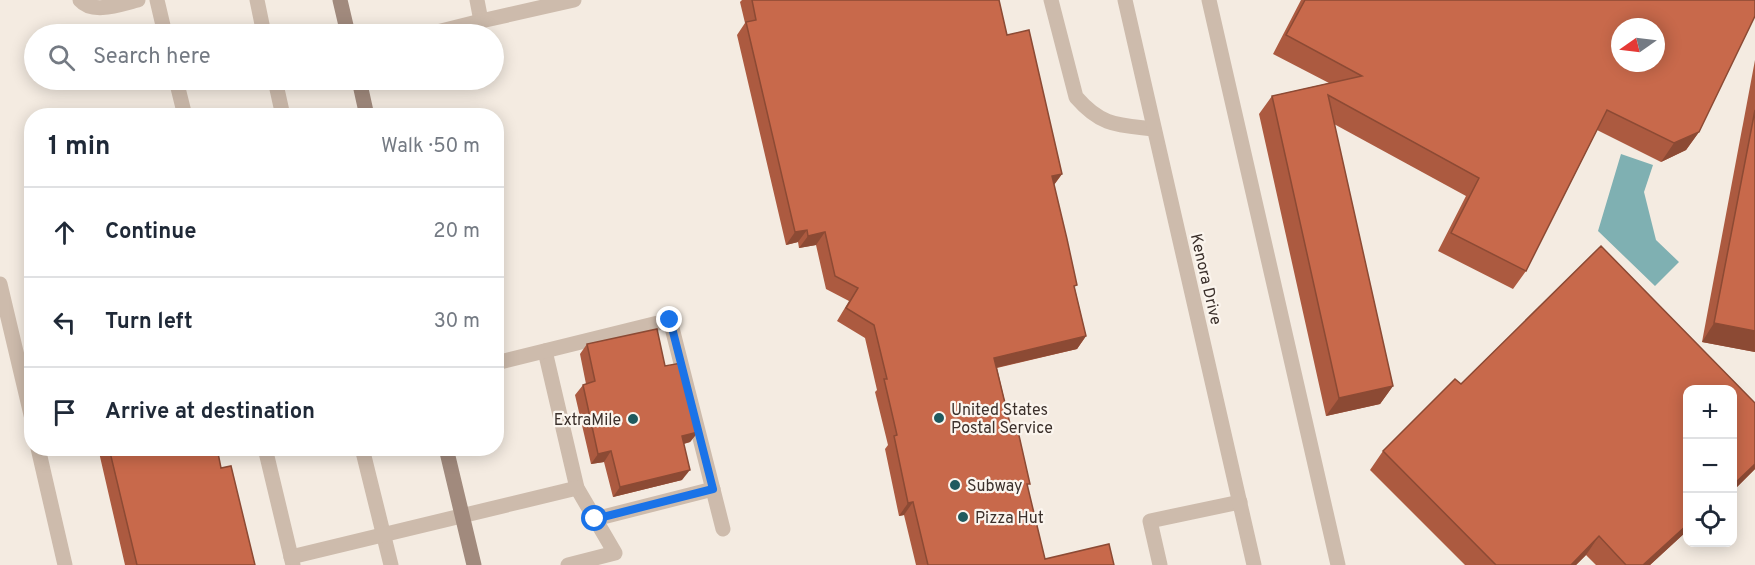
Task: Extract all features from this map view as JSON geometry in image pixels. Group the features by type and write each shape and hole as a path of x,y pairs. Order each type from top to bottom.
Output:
{"main road":[{"path":"340,0 346,24"},
{"path":"362,90 366,108"},
{"path":"448,456 474,565"}],"street":[{"path":"80,0 92,7 106,7 138,0"},
{"path":"157,0 163,24"},
{"path":"256,0 262,24"},
{"path":"477,0 482,21"},
{"path":"470,24 574,0"},
{"path":"1051,0 1076,97 1087,109 1110,124 1154,129"},
{"name":"Kenora Drive","path":"1125,0 1254,565"},
{"path":"1209,0 1338,565"},
{"path":"178,90 183,108"},
{"path":"277,90 281,108"},
{"path":"0,284 24,385"},
{"path":"504,361 670,320 723,529"},
{"path":"545,351 577,488 615,553 568,565"},
{"path":"40,456 66,565"},
{"path":"267,456 292,561 577,488"},
{"path":"364,456 391,565"},
{"path":"595,519 713,489"},
{"path":"1160,565 1150,521 1240,502"}],"water":[{"path":"1621,154 1653,165 1644,192 1656,240 1679,262 1655,286 1598,231"}],"building":[{"path":"752,0 999,0 1007,35 1029,30 1062,174 1052,176 1086,336 994,358 1012,432 1018,431 1030,484 1027,484 1045,559 1109,544 1114,565 928,565 913,502 908,503 894,436 897,435 884,379 887,379 874,325 846,308 858,288 835,276 825,232 808,236 807,230 795,232 746,22 756,20"},
{"path":"1305,0 1755,0 1755,16 1699,132 1674,143 1607,110 1526,271 1451,233 1479,178 1328,95 1393,386 1339,398 1272,96 1362,76 1286,35"},
{"path":"1755,110 1755,331 1714,323"},
{"path":"1601,246 1755,403 1755,464 1737,481 1737,385 1683,385 1683,529 1643,565 1626,565 1599,536 1571,565 1496,565 1383,451 1455,379 1461,384"},
{"path":"657,329 665,366 681,363 698,432 682,436 690,470 620,487 611,451 598,454 583,385 595,381 587,344"},
{"path":"111,456 219,456 221,468 231,466 255,565 137,565"}],"place":[{"name":"United States Postal Service","path":"939,418"},
{"name":"ExtraMile","path":"633,419"},
{"name":"Subway","path":"955,485"},
{"name":"Pizza Hut","path":"963,517"}],"route":[{"path":"595,519 713,489 670,320"}]}
